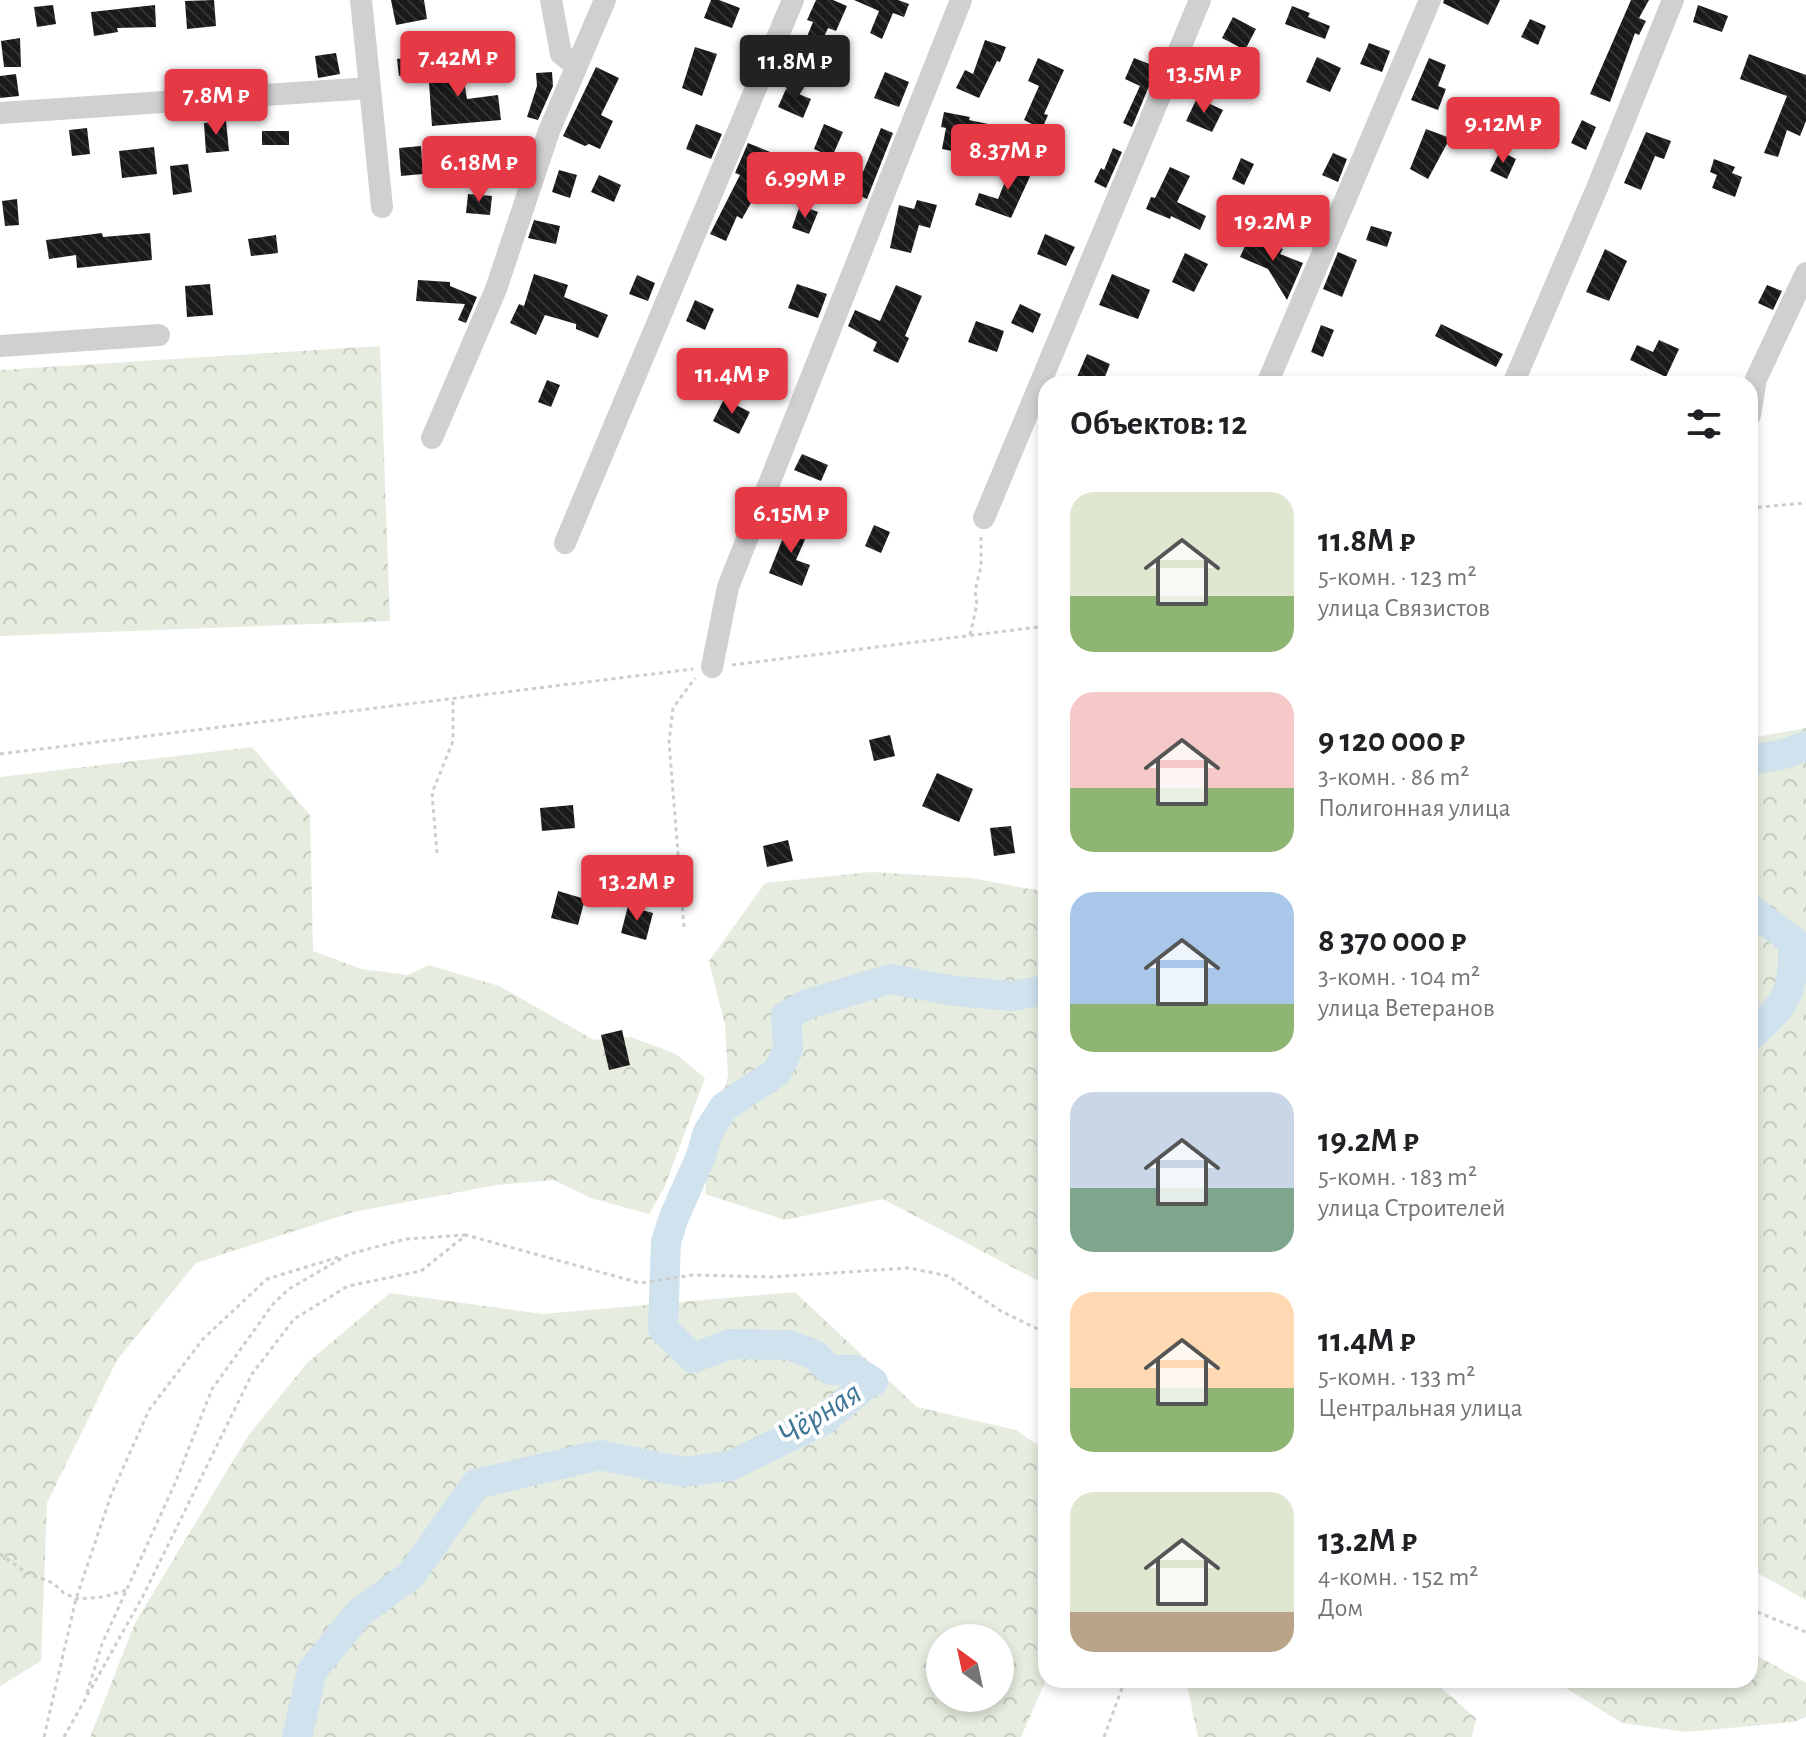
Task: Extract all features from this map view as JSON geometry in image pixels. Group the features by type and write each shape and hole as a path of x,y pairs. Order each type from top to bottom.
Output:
{"street":[{"path":"361,0 382,207"},
{"path":"551,0 561,54 576,66"},
{"path":"432,438 496,289 549,131 605,0"},
{"path":"565,543 793,0"},
{"path":"712,667 728,587 961,0"},
{"path":"1043,376 1200,0"},
{"path":"1270,376 1430,0"},
{"path":"1514,376 1597,188 1673,0"},
{"path":"0,113 370,88"},
{"path":"1757,376 1806,273"},
{"path":"0,346 159,335"},
{"path":"984,518 1038,388"}],"path":[{"path":"1758,507 1806,503"},
{"path":"970,635 977,604 975,591 981,566 980,541 984,518"},
{"path":"712,667 1038,627"},
{"path":"0,754 702,668 673,708 669,742 684,927"},
{"path":"437,853 432,793 453,741 453,699"},
{"path":"64,1737 143,1596 252,1374 294,1319 348,1286 421,1271 466,1235"},
{"path":"44,1737 76,1599 111,1495 149,1410 203,1339 267,1279 406,1239 466,1235 640,1283 713,1275 771,1277 909,1268 948,1276 1001,1311 1038,1329"},
{"path":"84,1701 102,1644 176,1481 212,1389 273,1304 289,1289 349,1254"},
{"path":"0,1554 27,1573 53,1583 76,1599 104,1597 126,1590"},
{"path":"1758,1612 1806,1632"},
{"path":"1104,1737 1122,1688"}],"green space":[{"path":"380,346 390,621 0,636 0,370"},
{"path":"1806,728 1806,1600 1758,1573 1758,737"},
{"path":"252,747 310,815 313,951 361,969 408,975 429,965 499,986 594,1040 631,1037 676,1054 705,1078 665,1186 649,1214 591,1198 554,1180 497,1185 353,1212 196,1263 117,1360 47,1503 41,1661 0,1686 0,777"},
{"path":"871,872 971,878 1038,891 1038,1281 883,1199 785,1220 705,1194 712,1134 728,1076 725,1025 709,961 765,883"},
{"path":"795,1292 917,1407 1016,1430 1038,1445 1038,1688 1042,1688 1021,1737 90,1737 135,1623 248,1436 307,1363 390,1293 543,1314"},
{"path":"1758,1656 1806,1683 1806,1717 1793,1722 1686,1732 1622,1723 1566,1688 1758,1688"},
{"path":"1188,1688 1441,1688 1476,1718 1472,1737 1198,1737"}],"building":[{"path":"214,0 216,26 187,29 185,1"},
{"path":"391,0 424,0 427,19 396,25"},
{"path":"711,0 740,8 732,28 704,18"},
{"path":"816,0 833,0 847,6 836,31 828,28 813,62 799,56 813,22 807,20"},
{"path":"854,0 898,0 909,4 904,17 893,13 882,39 870,33 879,11"},
{"path":"1444,0 1500,0 1488,25 1443,3"},
{"path":"1631,0 1649,0 1639,18 1646,21 1639,35 1635,33 1610,102 1590,94"},
{"path":"53,5 56,24 37,27 34,7"},
{"path":"155,5 156,27 117,28 118,32 94,36 91,12"},
{"path":"1698,5 1728,16 1722,32 1693,22"},
{"path":"1292,6 1330,26 1325,39 1285,24"},
{"path":"1233,17 1256,29 1245,50 1222,38"},
{"path":"1530,19 1546,26 1538,45 1521,37"},
{"path":"20,38 21,67 4,67 1,41"},
{"path":"985,40 1006,47 979,98 956,88 965,70 973,74"},
{"path":"1369,43 1390,51 1382,72 1360,64"},
{"path":"695,47 717,54 702,96 682,88"},
{"path":"336,53 340,74 318,78 315,56"},
{"path":"1749,54 1806,75 1806,121 1800,136 1787,130 1778,157 1764,153 1787,96 1740,79"},
{"path":"420,56 422,73 399,76 397,59"},
{"path":"1317,57 1341,68 1330,92 1306,82"},
{"path":"1038,58 1064,70 1044,114 1048,115 1042,129 1024,120 1039,86 1028,81"},
{"path":"1134,58 1157,67 1132,127 1123,123 1140,86 1125,79"},
{"path":"1429,58 1446,65 1438,86 1446,89 1438,110 1411,100"},
{"path":"461,62 467,99 498,95 501,120 432,126 428,68"},
{"path":"596,67 619,78 601,115 613,121 600,149 563,136"},
{"path":"552,72 553,86 538,120 527,117 537,86 536,73"},
{"path":"885,72 909,82 899,107 874,98"},
{"path":"16,74 19,96 0,98 0,76"},
{"path":"786,89 811,99 803,118 778,107"},
{"path":"1197,98 1223,110 1212,132 1186,121"},
{"path":"944,112 988,124 983,141 961,135 957,152 942,149 946,128 941,127"},
{"path":"1582,120 1596,127 1586,150 1571,143"},
{"path":"226,121 229,151 206,153 204,123"},
{"path":"696,124 722,134 711,159 686,149"},
{"path":"824,124 843,132 832,157 814,149"},
{"path":"87,128 90,154 72,156 69,130"},
{"path":"881,128 893,133 867,199 851,192"},
{"path":"1426,129 1450,138 1428,179 1410,169"},
{"path":"262,131 289,131 289,145 262,145"},
{"path":"1646,132 1671,141 1664,159 1655,156 1641,190 1624,183"},
{"path":"748,143 775,154 742,219 737,216 726,241 710,234 740,175 735,173"},
{"path":"421,146 423,174 401,176 399,148"},
{"path":"154,147 157,174 122,178 119,151"},
{"path":"1113,148 1122,152 1106,188 1094,182 1101,168 1104,170"},
{"path":"1500,151 1516,159 1507,179 1490,171"},
{"path":"1333,153 1347,159 1338,182 1322,175"},
{"path":"1241,158 1254,164 1244,185 1232,179"},
{"path":"1714,159 1735,167 1732,173 1742,177 1735,197 1712,188 1717,175 1710,172"},
{"path":"1013,162 1033,170 1011,218 975,205 979,193 998,199"},
{"path":"188,164 192,192 173,195 170,166"},
{"path":"1170,167 1190,176 1177,202 1206,216 1200,230 1171,216 1170,219 1146,209"},
{"path":"559,170 577,175 570,198 552,192"},
{"path":"599,175 621,185 614,202 591,192"},
{"path":"468,194 492,196 490,215 466,213"},
{"path":"17,199 19,225 5,226 2,201"},
{"path":"917,200 937,205 930,228 919,225 911,253 890,248 899,205 914,209"},
{"path":"1292,203 1319,213 1310,237 1283,228"},
{"path":"800,205 818,212 809,234 792,228"},
{"path":"534,220 560,226 556,244 528,238"},
{"path":"1371,226 1392,232 1387,247 1366,240"},
{"path":"102,233 103,237 150,233 152,260 77,268 76,255 49,259 46,240"},
{"path":"1045,234 1075,247 1066,266 1037,254"},
{"path":"276,235 278,253 251,256 248,239"},
{"path":"1250,235 1283,249 1280,254 1303,263 1287,300 1268,269 1240,257"},
{"path":"1605,249 1627,261 1609,301 1586,292"},
{"path":"1338,252 1357,260 1342,297 1323,289"},
{"path":"1185,253 1208,264 1194,292 1172,282"},
{"path":"534,274 568,285 564,297 608,315 598,338 576,329 576,324 545,315 536,335 510,323 519,304 524,306"},
{"path":"1112,274 1150,290 1138,319 1099,305"},
{"path":"637,275 655,283 648,301 629,294"},
{"path":"418,280 450,282 450,286 477,297 466,323 458,320 465,304 416,301"},
{"path":"210,284 213,315 187,317 185,286"},
{"path":"797,284 827,294 818,318 788,308"},
{"path":"896,285 922,296 905,336 909,338 898,363 873,351 877,342 848,326 855,310 880,321"},
{"path":"1767,285 1782,291 1773,310 1758,303"},
{"path":"695,300 714,309 705,330 686,321"},
{"path":"1020,304 1041,314 1033,333 1011,323"},
{"path":"976,321 1004,331 997,352 968,342"},
{"path":"1441,324 1503,354 1496,367 1435,336"},
{"path":"1321,325 1334,330 1323,357 1311,352"},
{"path":"1659,340 1679,349 1666,376 1630,360 1637,345 1653,352"},
{"path":"1087,354 1110,364 1105,376 1077,376"},
{"path":"547,380 560,385 551,407 538,402"},
{"path":"724,399 750,412 739,434 713,421"},
{"path":"802,454 828,465 821,481 794,470"},
{"path":"790,520 810,528 796,560 810,565 802,586 769,573"},
{"path":"874,525 890,532 881,553 865,546"},
{"path":"890,735 895,756 874,761 869,740"},
{"path":"937,773 973,789 959,822 922,806"},
{"path":"573,805 575,828 542,831 540,808"},
{"path":"1011,826 1015,853 994,856 990,828"},
{"path":"788,840 793,861 767,867 763,846"},
{"path":"558,891 585,899 578,925 551,918"},
{"path":"628,906 653,913 646,940 621,933"},
{"path":"622,1030 630,1065 609,1070 601,1035"}],"waterway":[{"name":"Чёрная","path":"1758,759 1806,746"},
{"name":"Чёрная","path":"1758,915 1793,941 1792,973 1786,995 1781,1005 1758,1028"},
{"name":"Чёрная","path":"297,1737 312,1671 359,1613 411,1575 476,1484 600,1455 683,1472 730,1466 824,1420 865,1385 873,1382 854,1370 830,1370 815,1355 789,1345 730,1344 693,1358 663,1329 666,1242 674,1217 701,1156 708,1132 724,1107 777,1072 788,1050 786,1016 808,1004 890,979 955,991 1012,996 1038,991"}]}
